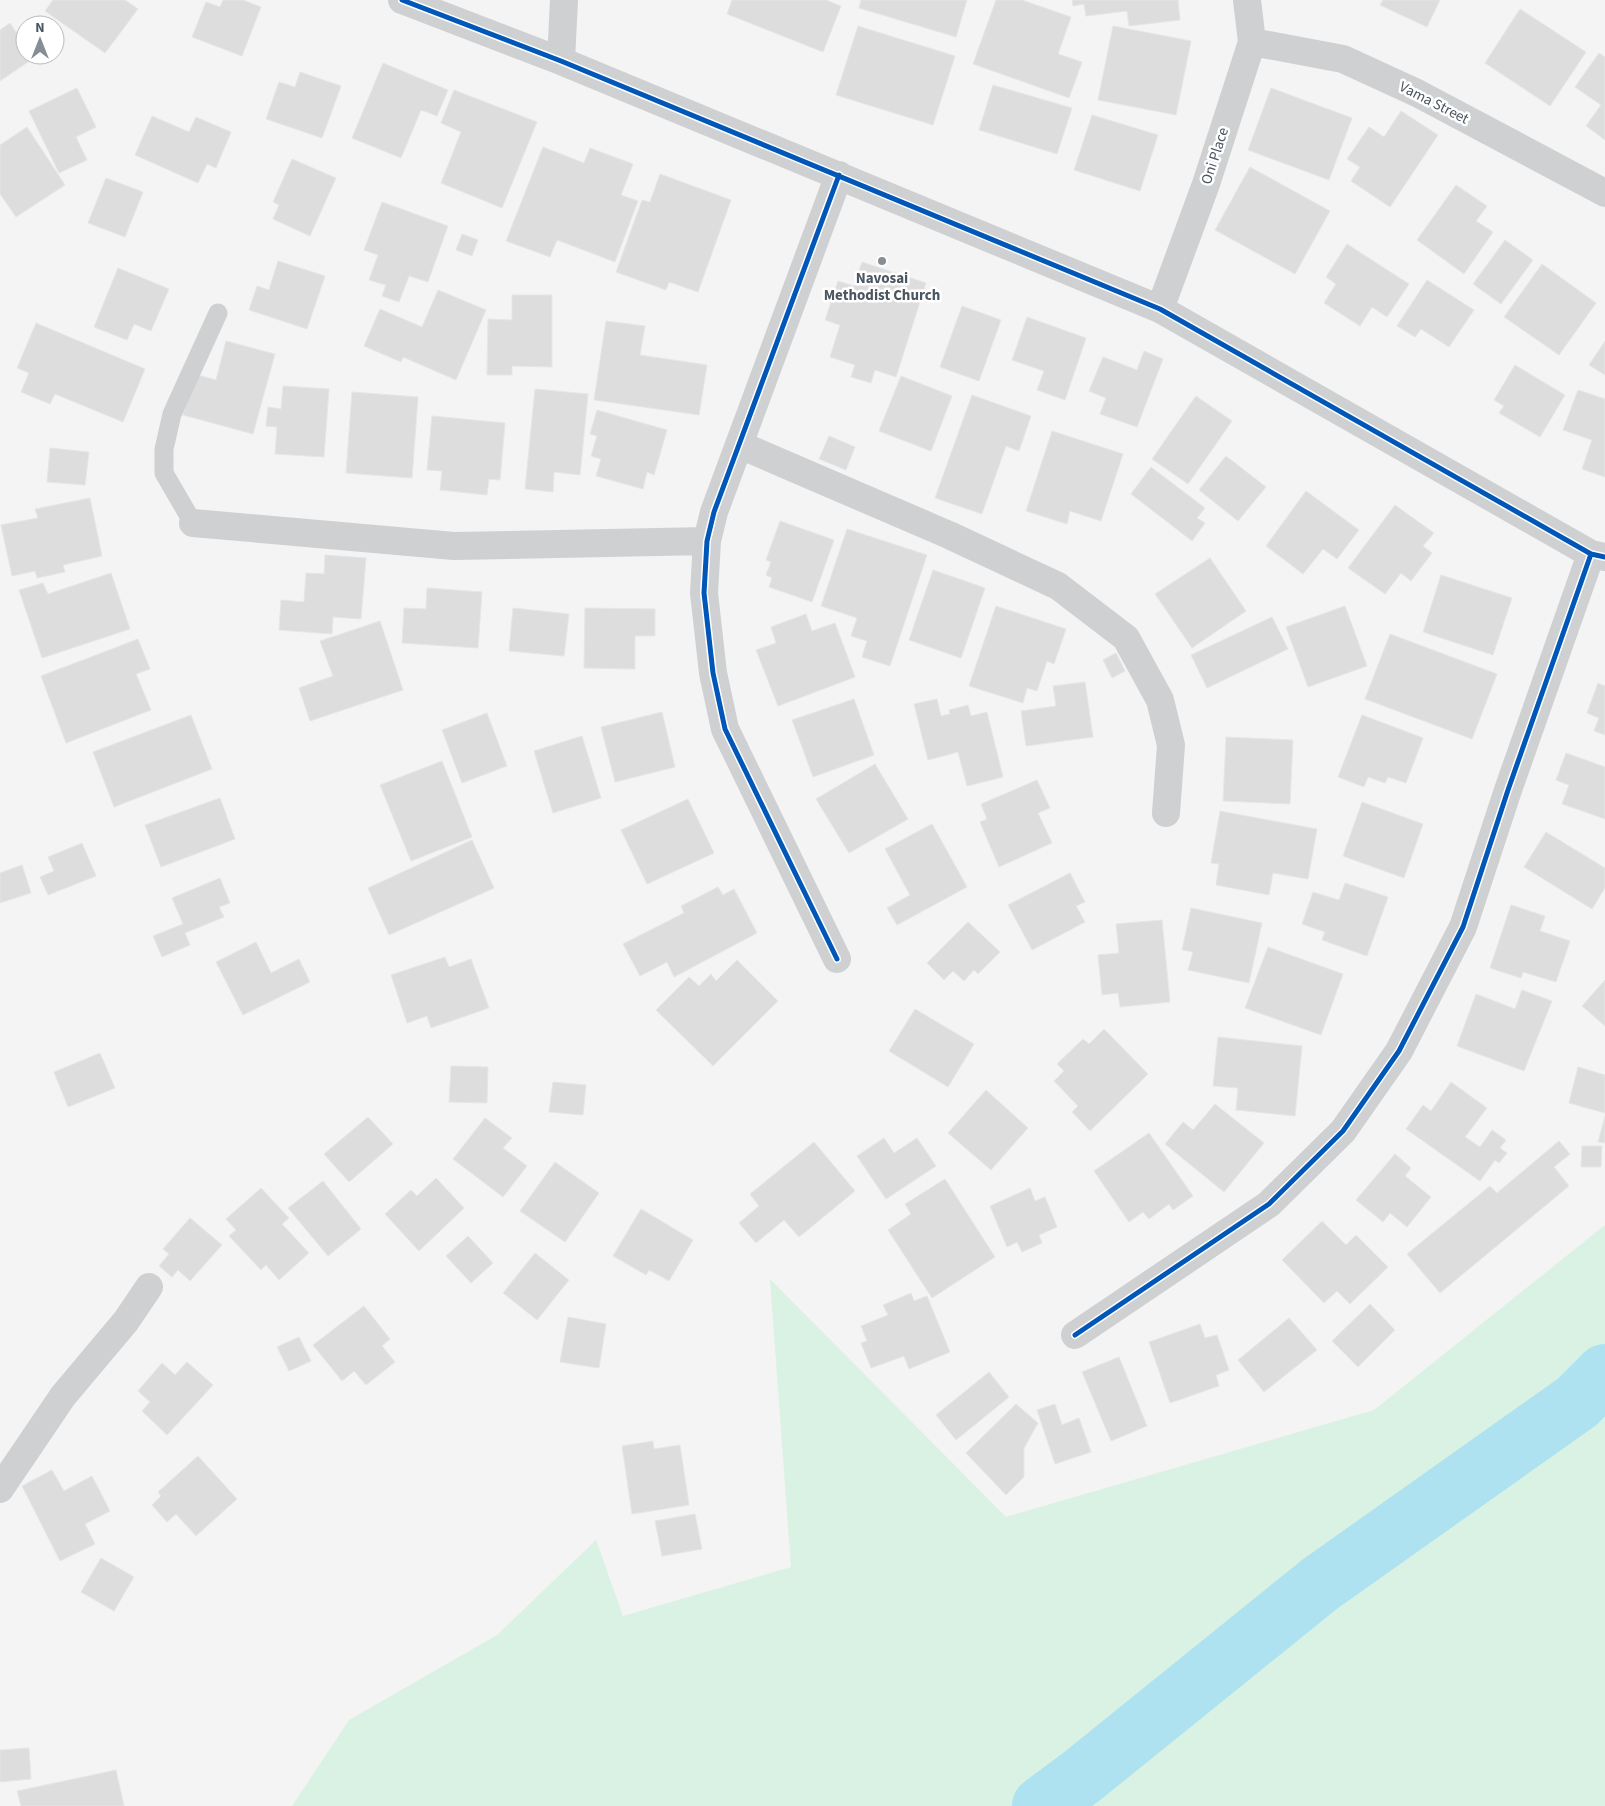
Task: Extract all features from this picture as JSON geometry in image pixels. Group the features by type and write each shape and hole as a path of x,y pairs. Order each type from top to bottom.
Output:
{"street":[{"path":"402,0 561,61 1160,308 1598,555 1508,790 1463,927 1400,1051 1343,1131 1269,1204 1075,1334"},
{"path":"561,61 564,0"},
{"name":"Oni Place","path":"1160,308 1206,184 1252,42 1247,0"},
{"name":"Vama Street","path":"1252,42 1343,59 1417,93 1605,192"},
{"path":"837,959 726,729 713,673 704,592 707,541 714,512 839,175"},
{"path":"740,445 949,535 1058,586 1126,638 1160,700 1172,745 1166,813"},
{"path":"193,523 454,546 707,541"},
{"path":"0,1489 63,1396 126,1321 149,1287"}],"lane":[{"path":"193,523 164,473 164,449 172,414 218,313"}],"green space":[{"path":"1605,1225 1605,1806 292,1806 349,1720 497,1635 596,1540 623,1616 791,1567 770,1279 1006,1517 1374,1410"}],"building":[{"path":"53,0 125,0 138,9 105,53 65,25 65,15 51,15 45,11"},
{"path":"223,0 243,0 261,7 242,56 192,37 206,2 220,7"},
{"path":"732,0 826,0 841,6 823,52 727,14"},
{"path":"861,0 967,0 956,37 859,8"},
{"path":"996,0 1022,0 1071,17 1058,54 1082,62 1069,98 973,64"},
{"path":"1072,0 1178,0 1180,20 1129,26 1127,11 1086,16 1084,4 1073,6"},
{"path":"1383,0 1440,0 1427,27 1380,5"},
{"path":"1520,9 1586,52 1550,106 1485,63"},
{"path":"10,23 15,30 15,65 24,65 0,81 0,30"},
{"path":"858,26 955,56 933,125 836,95"},
{"path":"1113,26 1191,41 1176,115 1098,100"},
{"path":"1599,53 1605,57 1605,140 1586,126 1601,105 1575,87"},
{"path":"383,63 448,90 437,116 421,110 401,158 352,138"},
{"path":"300,72 341,86 322,138 266,119 279,82 295,87"},
{"path":"993,85 1072,108 1057,154 979,130"},
{"path":"77,88 96,127 76,137 87,160 59,173 29,111"},
{"path":"1271,88 1352,118 1329,180 1248,150"},
{"path":"454,90 537,122 502,208 441,183 461,132 441,123"},
{"path":"1401,111 1438,135 1390,207 1351,181 1360,167 1347,159 1369,127 1384,137"},
{"path":"1092,115 1158,135 1140,191 1074,170"},
{"path":"152,116 189,132 196,117 231,132 216,168 207,164 198,183 135,155"},
{"path":"27,127 65,185 16,217 0,194 0,145"},
{"path":"543,147 584,163 590,148 633,164 621,195 638,201 615,262 557,240 550,257 506,241"},
{"path":"292,159 336,178 310,236 273,219 279,205 273,202"},
{"path":"1250,167 1330,211 1295,274 1215,230"},
{"path":"660,174 731,200 698,292 669,282 666,290 616,272 642,200 650,202"},
{"path":"106,178 143,192 125,237 88,223"},
{"path":"1456,185 1487,206 1476,221 1493,232 1464,274 1417,240"},
{"path":"382,202 448,226 428,282 409,276 399,302 382,296 386,285 369,280 378,255 364,250"},
{"path":"462,234 478,240 472,256 456,250"},
{"path":"1505,240 1533,260 1501,304 1473,284"},
{"path":"1347,244 1409,284 1387,317 1372,307 1360,326 1324,303 1336,284 1326,277"},
{"path":"278,261 325,276 307,329 249,310 257,286 269,290"},
{"path":"862,262 926,283 896,377 875,370 871,383 851,377 855,365 830,357 840,325 825,320 838,281 854,286"},
{"path":"1542,264 1596,303 1559,355 1504,317"},
{"path":"118,268 169,289 151,331 134,324 127,340 94,327"},
{"path":"1427,280 1474,310 1449,347 1421,329 1415,337 1397,326"},
{"path":"438,290 486,310 456,380 403,357 401,362 364,346 380,309 422,327"},
{"path":"512,295 552,295 552,367 512,366 512,375 487,375 488,319 512,320"},
{"path":"962,306 1001,320 979,381 940,367"},
{"path":"1027,317 1086,338 1065,400 1037,390 1044,371 1012,360"},
{"path":"606,321 645,326 640,355 707,365 699,415 594,400"},
{"path":"36,323 145,369 123,422 55,394 50,404 21,392 29,373 17,368"},
{"path":"226,341 275,354 253,434 183,415 194,374 216,380"},
{"path":"1605,341 1605,375 1589,365"},
{"path":"1144,351 1163,359 1137,427 1100,414 1106,398 1089,391 1103,357 1137,370"},
{"path":"1515,365 1565,395 1540,437 1499,413 1504,406 1494,400"},
{"path":"901,376 952,396 931,451 879,431"},
{"path":"283,386 329,389 324,457 275,454 277,427 266,426 268,407 281,409"},
{"path":"535,389 588,394 580,475 554,472 553,492 525,489"},
{"path":"1578,390 1605,399 1605,477 1582,469 1592,440 1563,430"},
{"path":"352,392 418,397 412,478 346,473"},
{"path":"972,395 1031,416 1019,451 1006,446 982,514 935,498"},
{"path":"1196,396 1232,421 1188,484 1152,459"},
{"path":"597,410 667,430 654,475 647,472 643,489 596,476 601,459 591,456 597,436 590,434"},
{"path":"432,416 505,423 500,480 489,479 487,495 440,490 442,471 427,470"},
{"path":"1052,431 1123,454 1101,521 1070,511 1067,524 1026,511"},
{"path":"829,436 855,447 846,470 819,459"},
{"path":"50,448 89,452 85,485 47,482"},
{"path":"1226,456 1266,487 1238,521 1199,490"},
{"path":"1151,467 1205,508 1197,518 1205,523 1192,541 1131,494"},
{"path":"1306,491 1359,530 1337,559 1323,549 1303,574 1266,546"},
{"path":"90,498 102,556 63,565 65,572 37,578 35,571 12,576 1,525 38,518 35,509"},
{"path":"1395,505 1434,533 1423,546 1432,553 1411,581 1401,573 1385,594 1348,568"},
{"path":"780,521 834,540 812,602 769,587 772,578 766,575 771,562 766,560"},
{"path":"847,529 927,555 890,666 862,657 867,641 851,636 857,618 821,606"},
{"path":"325,555 366,558 361,619 333,617 332,634 279,630 281,600 304,602 306,573 324,574"},
{"path":"1210,558 1246,611 1192,648 1155,594"},
{"path":"933,570 985,588 961,658 909,640"},
{"path":"111,573 130,629 42,658 19,590 43,583 48,594"},
{"path":"1441,575 1512,598 1493,655 1423,632"},
{"path":"427,588 482,592 478,648 402,643 404,608 426,609"},
{"path":"996,606 1066,629 1054,664 1047,661 1037,691 1027,688 1023,703 969,686"},
{"path":"1345,606 1367,666 1308,687 1286,627"},
{"path":"513,608 569,614 564,656 509,651"},
{"path":"585,608 655,609 655,636 635,636 635,669 584,668"},
{"path":"806,614 812,631 835,623 855,677 778,706 756,650 776,643 771,627"},
{"path":"1272,617 1288,649 1207,688 1191,655"},
{"path":"380,621 403,690 310,721 299,688 333,676 320,641"},
{"path":"1390,634 1497,674 1472,739 1365,699"},
{"path":"138,639 150,669 136,674 151,710 66,743 41,676"},
{"path":"1116,653 1125,671 1112,678 1103,660"},
{"path":"1085,682 1093,737 1026,746 1021,711 1056,706 1053,686"},
{"path":"1598,683 1605,686 1605,735 1594,731 1599,718 1587,713"},
{"path":"854,699 874,755 813,777 792,720"},
{"path":"937,699 941,716 950,714 949,710 968,705 971,716 987,712 1003,777 967,786 958,752 928,760 914,704"},
{"path":"662,712 675,767 615,782 601,727"},
{"path":"487,713 507,766 462,783 442,730"},
{"path":"191,715 212,769 114,807 93,752"},
{"path":"1362,715 1423,738 1406,783 1388,777 1385,783 1368,777 1364,787 1338,777"},
{"path":"582,736 601,798 553,813 534,751"},
{"path":"1226,737 1293,740 1290,804 1223,801"},
{"path":"1566,753 1605,767 1605,819 1562,804 1569,785 1556,780"},
{"path":"442,761 472,837 411,861 380,785"},
{"path":"875,764 908,819 849,853 816,799"},
{"path":"1037,780 1050,808 1038,813 1052,843 999,867 980,822 987,819 981,804"},
{"path":"220,798 235,839 161,867 145,825"},
{"path":"688,799 714,853 647,884 621,830"},
{"path":"1362,802 1423,824 1404,878 1343,856"},
{"path":"1220,811 1317,829 1308,879 1273,873 1269,895 1216,885 1219,864 1211,863"},
{"path":"932,824 967,887 897,925 887,908 910,895 885,849"},
{"path":"1546,832 1605,868 1605,888 1592,909 1524,867"},
{"path":"472,840 494,888 389,935 368,888"},
{"path":"82,843 96,876 48,895 40,877 54,871 48,857"},
{"path":"22,865 31,893 0,903 0,873"},
{"path":"1070,873 1085,902 1076,906 1085,922 1032,950 1008,905"},
{"path":"220,878 230,903 219,907 224,917 185,933 190,945 162,957 153,936 183,924 172,898"},
{"path":"1345,883 1388,897 1367,956 1322,940 1325,932 1302,924 1313,892 1339,900"},
{"path":"718,887 723,895 734,889 757,933 674,977 667,962 640,976 623,944 684,913 681,906"},
{"path":"1511,905 1545,916 1540,931 1570,941 1556,982 1523,972 1521,978 1490,968"},
{"path":"1191,908 1262,923 1249,983 1188,970 1193,952 1182,950"},
{"path":"1162,920 1170,1002 1120,1007 1118,993 1102,995 1098,955 1119,953 1116,924"},
{"path":"968,922 1000,952 978,974 974,970 964,981 953,971 944,980 927,963"},
{"path":"256,942 271,973 299,959 310,982 243,1015 216,962"},
{"path":"1268,947 1343,974 1321,1035 1245,1008"},
{"path":"445,957 449,967 471,959 489,1008 431,1028 427,1016 407,1023 391,975"},
{"path":"737,960 778,1001 713,1066 656,1010 689,977 699,986 711,974 716,981"},
{"path":"1605,980 1605,1026 1582,1006"},
{"path":"1522,990 1552,1001 1524,1071 1457,1046 1476,994 1515,1009"},
{"path":"915,1009 974,1044 948,1087 889,1051"},
{"path":"1104,1029 1148,1074 1090,1131 1072,1112 1078,1106 1054,1081 1064,1071 1057,1064 1083,1039 1089,1044"},
{"path":"1218,1037 1302,1046 1295,1116 1236,1110 1238,1088 1213,1086"},
{"path":"100,1053 115,1088 68,1107 54,1072"},
{"path":"451,1066 488,1067 487,1103 449,1102"},
{"path":"1578,1067 1605,1075 1605,1113 1569,1103"},
{"path":"553,1082 586,1085 583,1115 549,1112"},
{"path":"1451,1082 1487,1108 1465,1137 1480,1147 1492,1130 1506,1140 1500,1148 1507,1153 1499,1163 1495,1160 1480,1181 1406,1129 1423,1105 1431,1111"},
{"path":"986,1090 1028,1128 991,1170 948,1133"},
{"path":"1215,1104 1264,1143 1224,1192 1165,1144 1183,1122 1193,1130"},
{"path":"1605,1116 1605,1143 1598,1142"},
{"path":"368,1117 393,1144 349,1182 324,1154"},
{"path":"485,1118 512,1138 503,1148 527,1166 503,1197 453,1159"},
{"path":"1149,1133 1193,1196 1173,1210 1169,1204 1149,1219 1143,1212 1129,1222 1094,1171"},
{"path":"884,1138 894,1153 917,1138 936,1166 886,1199 857,1156"},
{"path":"1559,1141 1570,1154 1554,1167 1569,1186 1440,1293 1407,1254 1490,1186 1497,1193"},
{"path":"814,1142 855,1191 799,1237 784,1220 756,1243 739,1223 759,1206 750,1194"},
{"path":"1582,1146 1602,1146 1601,1167 1581,1167"},
{"path":"1395,1154 1411,1168 1405,1176 1431,1197 1407,1227 1390,1213 1383,1222 1356,1200"},
{"path":"555,1162 599,1193 565,1242 520,1211"},
{"path":"436,1178 464,1208 419,1251 385,1214 411,1190 417,1196"},
{"path":"945,1179 995,1257 932,1298 888,1230 911,1214 905,1204"},
{"path":"323,1181 361,1229 328,1256 288,1208"},
{"path":"261,1188 289,1218 282,1224 309,1253 279,1280 266,1265 261,1270 229,1236 236,1230 226,1219"},
{"path":"1030,1188 1035,1201 1045,1197 1057,1227 1039,1235 1042,1243 1022,1252 1017,1242 1007,1247 990,1206"},
{"path":"641,1209 693,1240 669,1281 649,1270 646,1275 613,1256"},
{"path":"190,1218 222,1245 190,1281 178,1270 172,1277 159,1266 169,1254 163,1249"},
{"path":"1322,1221 1346,1245 1356,1235 1388,1267 1350,1304 1337,1291 1324,1303 1282,1260"},
{"path":"468,1236 493,1263 471,1283 446,1256"},
{"path":"535,1253 569,1280 537,1320 503,1293"},
{"path":"911,1293 914,1301 927,1296 950,1352 909,1369 904,1356 871,1368 861,1343 867,1341 861,1326 888,1315 883,1305"},
{"path":"1370,1304 1395,1330 1358,1367 1332,1341"},
{"path":"364,1306 390,1339 382,1346 395,1362 366,1385 354,1371 342,1381 313,1345"},
{"path":"568,1317 606,1324 599,1368 560,1362"},
{"path":"1289,1318 1317,1350 1264,1392 1238,1360"},
{"path":"1200,1324 1205,1338 1217,1335 1229,1370 1216,1375 1219,1386 1170,1403 1149,1342"},
{"path":"299,1337 311,1361 289,1371 277,1347"},
{"path":"1119,1357 1147,1426 1111,1441 1082,1372"},
{"path":"187,1362 213,1385 167,1435 142,1411 150,1402 138,1391 162,1363 175,1375"},
{"path":"989,1372 1009,1397 956,1440 936,1415"},
{"path":"1016,1404 1038,1423 1024,1448 1024,1477 1006,1495 966,1453"},
{"path":"1055,1404 1062,1425 1079,1418 1091,1452 1055,1464 1037,1410"},
{"path":"653,1441 654,1449 680,1445 689,1505 632,1514 622,1446"},
{"path":"198,1456 237,1499 196,1536 176,1514 167,1522 152,1505 161,1496 158,1492"},
{"path":"52,1470 64,1491 92,1476 110,1511 85,1524 95,1544 60,1561 22,1486"},
{"path":"695,1514 702,1549 662,1556 655,1521"},
{"path":"101,1558 134,1577 114,1611 81,1592"},
{"path":"29,1748 31,1779 0,1782 0,1750"},
{"path":"116,1770 124,1806 21,1806 17,1791"}],"waterway":[{"path":"1042,1806 1081,1777 1320,1584 1577,1402 1605,1374"}],"cycle path":[{"path":"402,0 561,61 1160,309 1591,554 1605,557"},
{"path":"837,959 725,729 713,673 704,593 707,541 714,512 839,175"},
{"path":"1075,1335 1269,1204 1343,1131 1399,1051 1463,927 1508,790 1591,554"}],"place":[{"name":"Navosai Methodist Church","path":"882,261"}]}
